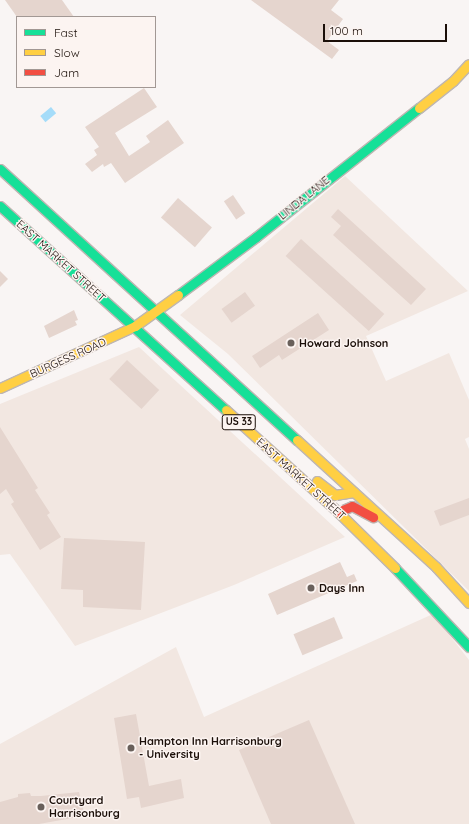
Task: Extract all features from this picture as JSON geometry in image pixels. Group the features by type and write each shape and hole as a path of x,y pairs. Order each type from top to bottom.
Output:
{"main road":[{"name":"LINDA LANE","path":"134,326 256,237 453,81 469,64"},
{"name":"US 33","path":"0,169 402,535 436,567 469,603"},
{"name":"EAST MARKET STREET","path":"0,206 338,512 408,580 469,647"},
{"name":"BURGESS ROAD","path":"0,388 134,326"},
{"path":"293,471 308,474 335,495 354,492"},
{"path":"338,512 352,506 359,508 402,535"}],"shaded area":[{"path":"345,176 468,291 366,336 386,381 449,353 469,400 469,437 465,439 469,449 469,591 228,354 180,315"},
{"path":"139,347 345,537 234,585 75,646 10,554 0,555 0,404"},
{"path":"433,614 469,660 469,824 0,824 0,744 176,647 204,717"}],"water":[{"path":"51,107 56,113 45,122 40,116"}],"building":[{"path":"5,0 62,0 73,16 16,16"},
{"path":"251,0 339,0 331,10 343,19 327,41 339,50 332,59"},
{"path":"144,88 157,107 115,133 129,156 150,142 146,136 168,120 184,143 125,183 111,163 104,167 103,164 92,172 85,164 97,155 94,150 99,147 85,127"},
{"path":"233,195 245,213 236,219 224,201"},
{"path":"178,198 212,228 195,247 161,218"},
{"path":"338,209 426,289 411,305 333,235 341,226 331,217"},
{"path":"301,239 384,314 369,331 286,256"},
{"path":"0,271 8,279 0,287"},
{"path":"245,292 255,306 232,323 222,309"},
{"path":"74,310 78,320 75,321 77,325 49,338 44,326"},
{"name":"Howard Johnson","path":"318,313 329,330 282,360 279,355 260,368 252,356"},
{"path":"127,360 159,390 141,409 109,379"},
{"path":"0,427 38,488 35,490 50,513 47,515 61,537 40,550 11,504 14,502 6,489 0,494"},
{"path":"469,498 469,515 440,526 434,511"},
{"path":"64,538 145,542 141,610 83,607 83,590 61,589"},
{"name":"Days Inn","path":"340,562 347,577 354,574 357,581 277,615 268,594"},
{"path":"334,617 343,638 302,655 293,634"},
{"name":"Hampton Inn Harrisonburg - University","path":"136,714 149,786 181,779 184,798 141,808 139,797 127,799 114,718"},
{"path":"309,720 355,824 271,824 239,750"},
{"name":"Courtyard Harrisonburg","path":"79,792 84,813 78,817 39,824 0,824 0,802 18,797 18,794 30,793 31,796 41,796"}],"traffic: fast":[{"path":"178,295 256,237 419,108"},
{"path":"0,169 297,440"},
{"path":"0,206 226,410"},
{"path":"395,568 469,647"}],"traffic: slow":[{"path":"419,108 453,81 469,64"},
{"path":"0,388 135,326 178,295"},
{"path":"226,410 338,512 395,568"},
{"path":"297,440 436,567 469,603"},
{"path":"317,481 335,495 354,492"}],"traffic: jam":[{"path":"338,512 352,506 373,517"}],"place":[{"name":"Howard Johnson","path":"291,343"},
{"name":"Days Inn","path":"311,588"},
{"name":"Hampton Inn Harrisonburg - University","path":"131,748"},
{"name":"Courtyard Harrisonburg","path":"41,807"}]}
